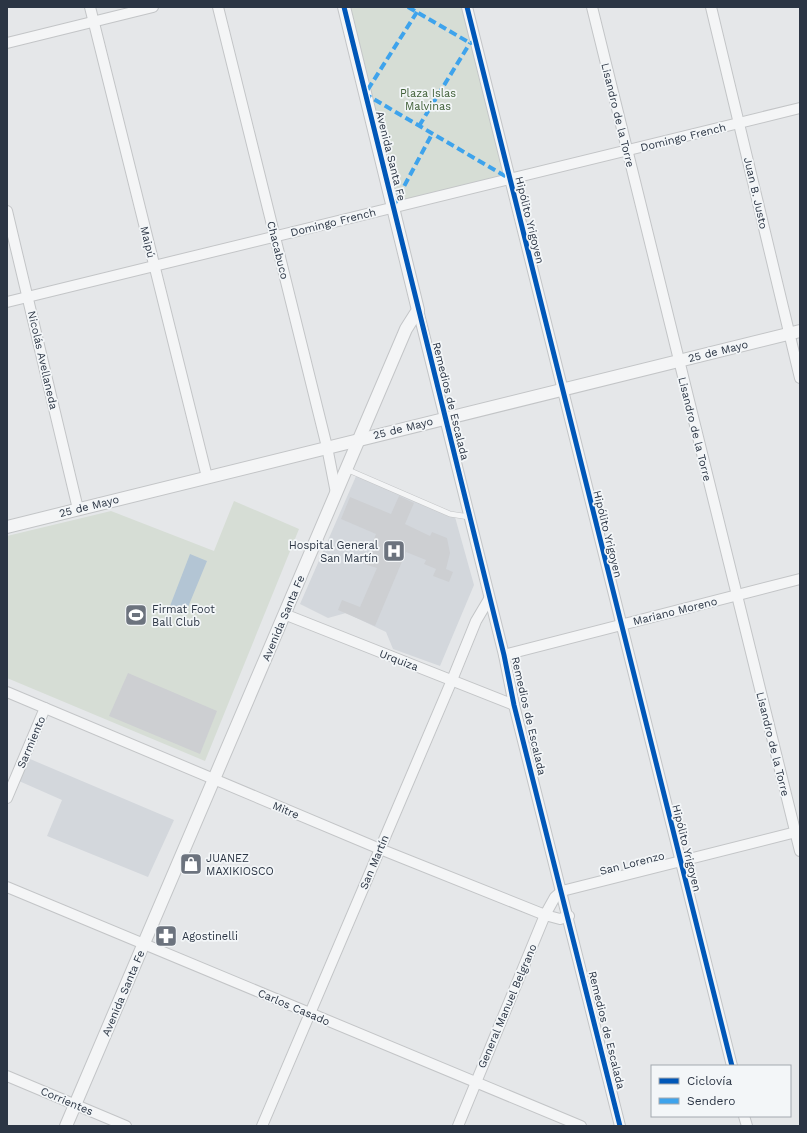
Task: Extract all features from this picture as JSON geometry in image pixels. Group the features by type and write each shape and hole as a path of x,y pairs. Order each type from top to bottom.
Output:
{"street":[{"name":"Maipú","path":"90,7 207,477"},
{"path":"7,43 153,7"},
{"name":"Chacabuco","path":"218,7 327,447 336,493"},
{"name":"Avenida Santa Fe","path":"66,1126 406,329 418,310 344,7"},
{"name":"Hipólito Yrigoyen","path":"467,7 732,1065"},
{"name":"Lisandro de la Torre","path":"592,7 678,360 798,832 800,852"},
{"name":"Juan B. Justo","path":"711,7 739,123 795,332 800,378"},
{"name":"Domingo French","path":"7,302 800,108"},
{"name":"Nicolás Avellaneda","path":"7,211 78,509"},
{"name":"Remedios de Escalada","path":"418,310 504,655 514,705 569,916 620,1126"},
{"name":"25 de Mayo","path":"7,527 795,332"},
{"name":"Mariano Moreno","path":"504,655 800,580"},
{"name":"San Martín","path":"262,1126 476,621 489,598"},
{"name":"Urquiza","path":"284,614 514,705"},
{"name":"Mitre","path":"7,692 380,849 545,915 560,918 569,916"},
{"name":"Sarmiento","path":"7,798 45,708"},
{"name":"San Lorenzo","path":"562,891 798,832"},
{"name":"Carlos Casado","path":"7,887 582,1126"},
{"name":"General Manuel Belgrano","path":"458,1126 545,915 554,896 562,891"},
{"name":"Corrientes","path":"7,1076 126,1126"}],"lane":[{"path":"346,469 450,514 469,516"}],"shaded area":[{"name":"Hospital General San Martín","path":"357,474 455,517 474,585 440,666 393,649 386,632 346,613 328,618 300,604"},
{"path":"30,759 174,820 148,877 47,836 62,800 19,781"}],"green space":[{"name":"Plaza Islas Malvinas","path":"344,7 467,7 510,179 393,207"},
{"name":"Firmat Foot Ball Club","path":"234,501 299,529 205,761 7,678 7,536 111,511 214,551"}],"water":[{"path":"190,554 207,561 186,612 178,607 170,606"}],"building":[{"path":"399,496 414,503 405,524 430,536 432,532 447,538 450,553 446,569 453,572 449,582 433,576 436,569 424,564 426,560 406,552 375,626 338,610 342,600 360,607 377,568 364,564 376,534 341,519 350,497 391,514"},
{"path":"128,673 217,711 200,754 109,716"}],"marked path":[{"path":"408,7 470,43 474,42"},
{"path":"417,12 365,94 510,179"},
{"path":"419,126 470,43"},
{"path":"393,207 432,134"}],"cycle path":[{"path":"344,7 504,655 514,705 620,1126"},
{"path":"467,7 732,1065"}],"place":[{"name":"Hospital General San Martín","path":"394,551"},
{"name":"Firmat Foot Ball Club","path":"136,615"},
{"name":"JUANEZ MAXIKIOSCO","path":"191,864"},
{"name":"Agostinelli","path":"166,936"}]}
